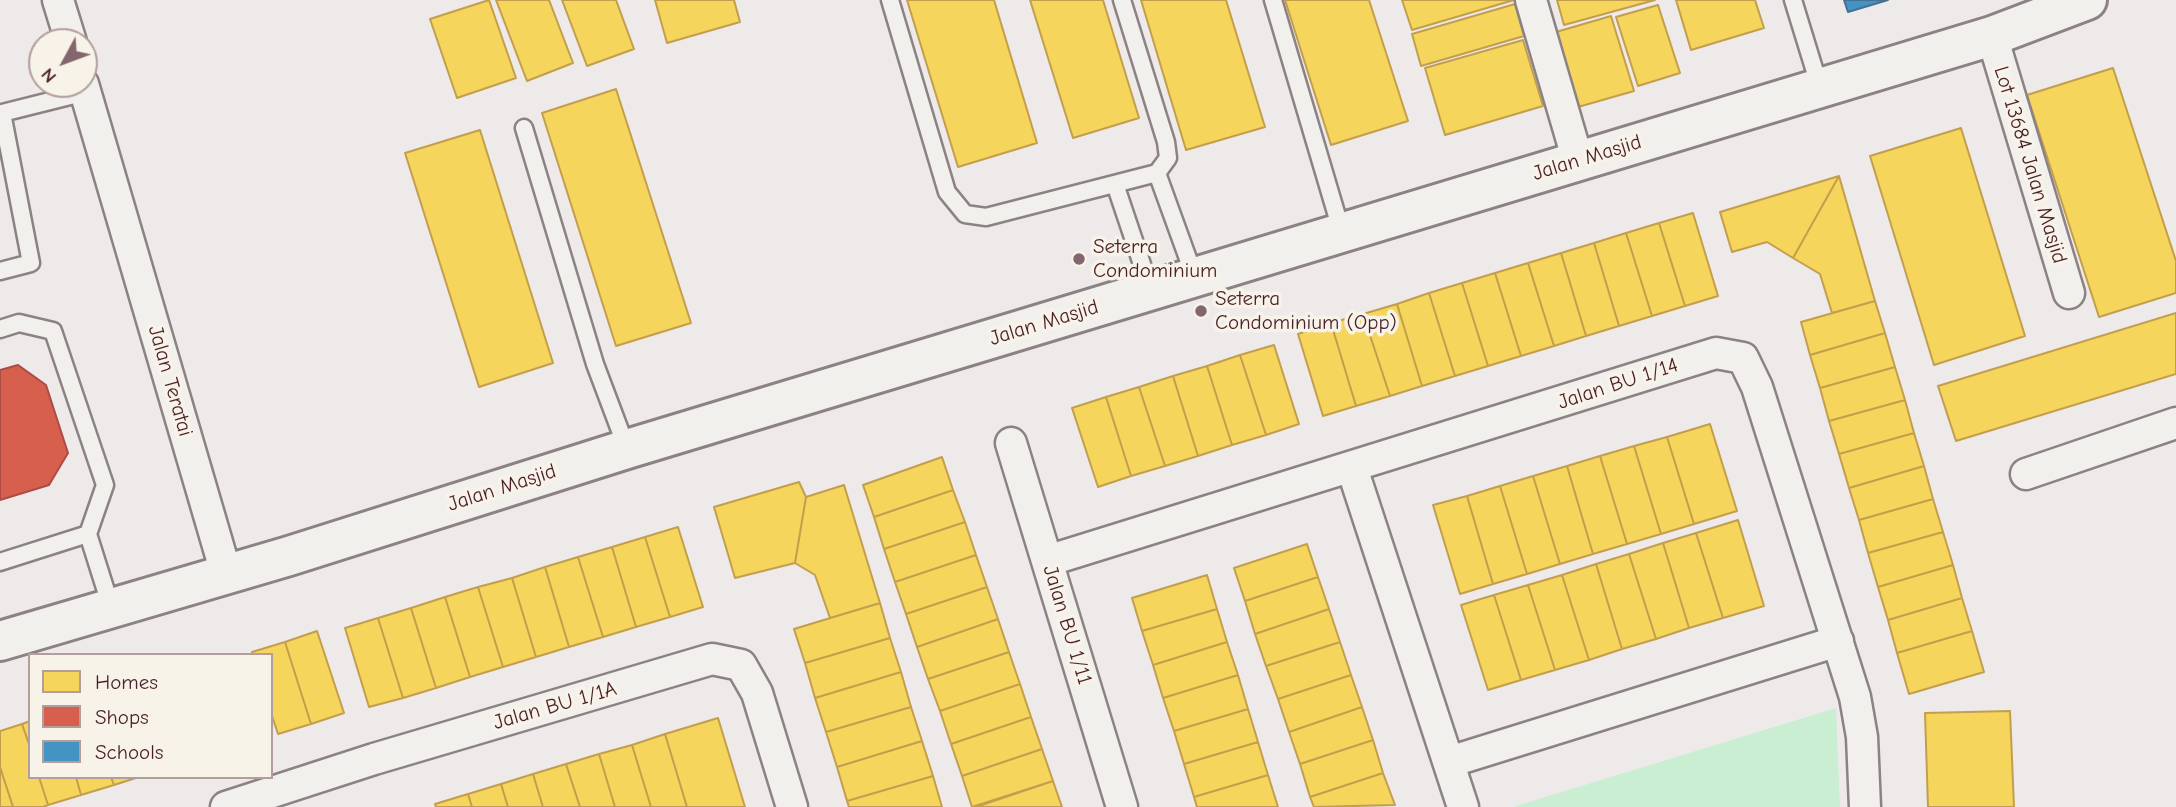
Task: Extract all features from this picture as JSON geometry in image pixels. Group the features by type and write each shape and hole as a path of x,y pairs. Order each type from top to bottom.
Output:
{"street":[{"path":"58,0 67,28"},
{"path":"1531,0 1578,161"},
{"name":"Jalan Masjid","path":"0,640 1992,36 2038,9 2087,0"},
{"name":"Lot 13684 Jalan Masjid","path":"1992,36 2069,293"},
{"name":"Jalan Teratai","path":"87,98 226,573"},
{"name":"Jalan BU 1/14","path":"1047,561 1716,353 1743,358 1757,387 1855,697 1862,737 1865,807"},
{"path":"2026,474 2176,423"},
{"name":"Jalan BU 1/11","path":"1011,443 1122,807"},
{"path":"1352,468 1463,807"},
{"path":"1449,762 1838,641"},
{"name":"Jalan BU 1/1A","path":"226,807 374,759 712,659 741,665 757,693 792,807"}],"lane":[{"path":"890,0 947,192 964,214 986,217 1157,173 1168,158 1166,142 1122,0"},
{"path":"1273,0 1342,233"},
{"path":"1793,0 1820,88"},
{"path":"0,271 31,263 1,111 48,98"},
{"path":"524,128 595,364 627,449"},
{"path":"1157,173 1195,278"},
{"path":"1115,184 1151,291"},
{"path":"0,329 19,323 54,331 105,485 88,534 111,607"},
{"path":"0,562 88,534"}],"green space":[{"path":"1836,708 1840,807 1516,807 1516,806"}],"building: Homes":[{"path":"489,0 516,78 457,98 430,19"},
{"path":"496,0 549,0 573,63 527,81"},
{"path":"562,0 616,0 634,49 587,66"},
{"path":"655,0 734,0 740,22 667,43"},
{"path":"907,0 994,0 1037,143 958,167"},
{"path":"1030,0 1103,0 1139,118 1073,138"},
{"path":"1141,0 1226,0 1265,127 1186,150"},
{"path":"1285,0 1369,0 1408,121 1331,145"},
{"path":"1402,0 1514,0 1412,30"},
{"path":"1557,0 1655,0 1564,25"},
{"path":"1676,0 1755,0 1764,28 1691,50"},
{"path":"1515,4 1524,36 1421,66 1412,34"},
{"path":"1658,5 1680,73 1638,86 1616,17"},
{"path":"1611,16 1634,91 1578,107 1556,32"},
{"path":"1523,40 1543,106 1445,135 1425,68"},
{"path":"2113,68 2176,261 2176,293 2099,317 2027,95"},
{"path":"616,89 691,323 616,346 542,113"},
{"path":"1961,128 2025,336 1934,365 1870,156"},
{"path":"480,130 553,363 479,387 405,153"},
{"path":"1839,176 1793,258 1767,242 1732,252 1720,212"},
{"path":"1839,176 1875,301 1832,313 1820,274 1793,258"},
{"path":"1693,213 1718,296 1685,306 1659,223"},
{"path":"1659,223 1685,306 1652,316 1626,233"},
{"path":"1626,233 1652,316 1619,326 1594,243"},
{"path":"1594,243 1619,326 1586,336 1561,253"},
{"path":"1561,253 1586,336 1554,346 1528,263"},
{"path":"1528,263 1554,346 1521,356 1495,273"},
{"path":"1495,273 1521,356 1488,366 1462,283"},
{"path":"1462,283 1488,366 1455,376 1429,293"},
{"path":"1429,293 1455,376 1422,386 1397,304"},
{"path":"1875,301 1885,333 1810,355 1801,322"},
{"path":"1397,304 1422,386 1390,396 1363,314"},
{"path":"2176,313 2176,374 1956,441 1938,386"},
{"path":"1363,314 1390,396 1356,406 1331,323"},
{"path":"1331,323 1356,406 1323,416 1298,334"},
{"path":"1885,333 1895,367 1820,388 1810,355"},
{"path":"1274,345 1299,424 1266,435 1240,355"},
{"path":"1240,355 1266,435 1232,445 1207,366"},
{"path":"1207,366 1232,445 1198,456 1173,376"},
{"path":"1895,367 1905,400 1829,421 1820,388"},
{"path":"1173,376 1198,456 1165,466 1139,387"},
{"path":"1139,387 1165,466 1131,476 1106,397"},
{"path":"1106,397 1131,476 1098,487 1072,408"},
{"path":"1905,400 1914,433 1839,454 1829,421"},
{"path":"1710,424 1737,511 1694,524 1667,437"},
{"path":"1914,433 1924,466 1849,488 1839,454"},
{"path":"1667,437 1694,524 1661,534 1634,446"},
{"path":"1634,446 1661,534 1627,544 1600,456"},
{"path":"1600,456 1627,544 1593,554 1567,466"},
{"path":"942,457 953,490 874,517 863,485"},
{"path":"1567,466 1593,554 1560,564 1533,476"},
{"path":"1924,466 1933,499 1859,520 1849,488"},
{"path":"1533,476 1560,564 1527,574 1500,486"},
{"path":"799,482 806,497 795,563 735,578 714,507"},
{"path":"844,485 880,603 830,618 815,575 795,563 806,497"},
{"path":"1500,486 1527,574 1493,584 1467,496"},
{"path":"953,490 965,522 884,549 874,517"},
{"path":"1467,496 1493,584 1460,594 1433,505"},
{"path":"1933,499 1943,532 1868,553 1859,520"},
{"path":"1738,520 1764,606 1723,618 1696,533"},
{"path":"965,522 976,555 895,582 884,549"},
{"path":"678,527 703,607 670,617 645,537"},
{"path":"1943,532 1953,565 1878,587 1868,553"},
{"path":"1696,533 1723,618 1689,628 1663,543"},
{"path":"645,537 670,617 636,627 612,547"},
{"path":"1663,543 1689,628 1656,639 1629,554"},
{"path":"1307,544 1318,577 1245,601 1234,568"},
{"path":"612,547 636,627 603,637 578,557"},
{"path":"1629,554 1656,639 1622,649 1596,564"},
{"path":"976,555 987,587 906,614 895,582"},
{"path":"578,557 603,637 569,647 545,567"},
{"path":"1596,564 1622,649 1589,660 1562,575"},
{"path":"1953,565 1962,598 1888,620 1878,587"},
{"path":"545,567 569,647 536,657 512,578"},
{"path":"1207,575 1217,609 1142,631 1132,598"},
{"path":"1562,575 1589,660 1555,670 1528,585"},
{"path":"1318,577 1329,609 1255,634 1245,601"},
{"path":"512,578 536,657 503,667 478,587"},
{"path":"1528,585 1555,670 1521,680 1494,595"},
{"path":"478,587 503,667 470,677 445,597"},
{"path":"987,587 998,619 917,647 906,614"},
{"path":"1494,595 1521,680 1488,690 1461,605"},
{"path":"445,597 470,677 436,688 411,608"},
{"path":"1962,598 1972,631 1897,653 1888,620"},
{"path":"880,603 890,638 805,663 794,629"},
{"path":"411,608 436,688 403,698 378,618"},
{"path":"1217,609 1227,642 1153,665 1142,631"},
{"path":"1329,609 1340,642 1266,666 1255,634"},
{"path":"378,618 403,698 369,707 345,628"},
{"path":"998,619 1009,652 928,679 917,647"},
{"path":"317,631 344,713 311,724 285,642"},
{"path":"1972,631 1984,672 1909,694 1897,653"},
{"path":"890,638 901,672 815,698 805,663"},
{"path":"285,642 311,724 278,734 273,719 273,653 252,652"},
{"path":"1227,642 1238,675 1163,698 1153,665"},
{"path":"1340,642 1351,675 1278,699 1266,666"},
{"path":"1009,652 1020,684 940,711 928,679"},
{"path":"901,672 911,707 826,732 815,698"},
{"path":"1238,675 1248,709 1174,731 1163,698"},
{"path":"1351,675 1362,707 1289,732 1278,699"},
{"path":"1020,684 1031,717 951,744 940,711"},
{"path":"911,707 922,741 837,767 826,732"},
{"path":"1362,707 1373,740 1300,764 1289,732"},
{"path":"1248,709 1258,742 1184,764 1174,731"},
{"path":"2010,711 2014,807 1928,807 1925,713"},
{"path":"1031,717 1042,749 962,776 951,744"},
{"path":"718,718 745,807 687,807 665,734"},
{"path":"28,722 28,741 22,724"},
{"path":"22,724 28,741 28,779 40,779 48,805 13,807 0,767 0,731"},
{"path":"665,734 687,807 651,807 632,745"},
{"path":"1373,740 1383,773 1310,797 1300,764"},
{"path":"922,741 933,776 847,801 837,767"},
{"path":"1258,742 1268,775 1194,797 1184,764"},
{"path":"632,745 651,807 615,807 599,754"},
{"path":"1042,749 1053,781 972,807 962,776"},
{"path":"599,754 615,807 580,807 566,764"},
{"path":"566,764 580,807 543,807 533,774"},
{"path":"0,767 13,807 0,807"},
{"path":"1383,773 1395,805 1314,807 1310,797"},
{"path":"533,774 543,807 508,807 501,784"},
{"path":"1268,775 1278,807 1197,807 1194,797"},
{"path":"933,776 942,807 849,807 847,801"},
{"path":"40,779 77,779 81,795 48,805"},
{"path":"77,779 112,779 114,785 81,795"},
{"path":"112,779 133,779 114,785"},
{"path":"1053,781 1062,807 976,807"},
{"path":"501,784 508,807 472,807 468,794"},
{"path":"468,794 472,807 436,807 435,804"}],"building: Shops":[{"path":"18,365 46,385 68,453 49,485 0,500 0,370"}],"building: Schools":[{"path":"1844,0 1888,0 1848,12"}],"place":[{"name":"Seterra Condominium","path":"1079,259"},
{"name":"Seterra Condominium (Opp)","path":"1201,311"}]}
